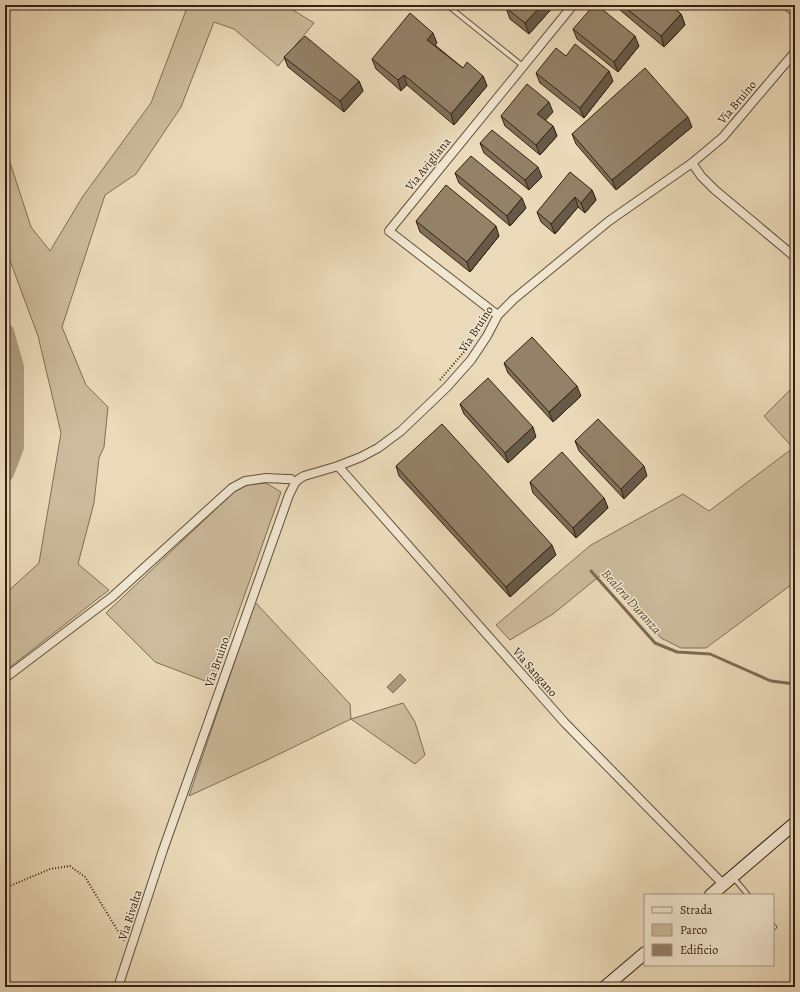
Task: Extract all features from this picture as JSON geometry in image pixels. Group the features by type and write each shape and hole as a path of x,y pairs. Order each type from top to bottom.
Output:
{"main road":[{"path":"712,894 795,823"},
{"path":"605,987 644,954"}],"street":[{"name":"Via Avigliana","path":"498,315 389,231 573,5"},
{"path":"786,5 795,12"},
{"name":"Via Bruino","path":"163,850 289,495 299,478 361,457 378,448 401,431 447,387 471,360 487,336 498,315 514,299 609,221 692,163 723,137 795,52"},
{"path":"692,163 701,176 715,190 795,257"},
{"name":"Via Sangano","path":"338,466 565,723 724,885"},
{"path":"5,678 112,597 232,488 245,481 266,478 291,479 296,483"},
{"name":"Via Rivalta","path":"118,987 163,850"}],"lane":[{"path":"447,5 523,66"},
{"path":"733,876 747,894"}],"path":[{"path":"438,383 468,346"},
{"path":"5,888 50,869 70,866 85,877 130,952"}],"green space":[{"path":"188,5 285,5 314,23 278,66 234,29 214,22 181,107 136,174 105,195 62,327 86,385 108,407 104,447 99,458 94,503 78,564 109,590 5,671 5,594 39,563 61,433 38,336 5,247 5,147 31,227 50,251 83,196 151,103"},
{"path":"795,385 795,582 706,648 681,648 661,638 601,575 553,614 510,640 496,625 591,545 683,494 709,511 793,448 764,416"},
{"path":"266,483 281,492 213,684 155,662 106,613 234,492 246,485"},
{"path":"255,602 350,704 351,719 189,796"},
{"path":"403,703 415,722 425,755 415,764 351,719"}],"shaded area":[{"path":"400,674 406,680 393,693 387,687"}],"building":[{"path":"509,5 542,5 525,23 506,8"},
{"path":"594,5 597,5 635,36 614,62 573,29"},
{"path":"622,5 670,5 681,14 661,36"},
{"path":"410,13 433,33 427,40 463,68 467,62 483,76 451,114 404,75 398,80 372,59"},
{"path":"305,36 359,81 340,101 284,57"},
{"path":"575,44 609,71 580,108 536,73 556,48 566,56"},
{"path":"645,68 688,117 612,180 572,134"},
{"path":"527,84 549,102 537,114 553,126 536,145 501,116"},
{"path":"492,130 538,167 525,180 480,143"},
{"path":"471,156 522,198 507,216 455,173"},
{"path":"570,172 592,190 581,203 575,197 551,224 537,212"},
{"path":"446,185 496,226 467,262 416,221"},
{"path":"532,337 577,386 549,412 504,363"},
{"path":"488,378 533,427 505,453 460,404"},
{"path":"598,419 644,466 621,489 575,441"},
{"path":"442,424 552,545 506,587 396,466"},
{"path":"562,452 604,498 573,528 530,482"}],"waterway":[{"path":"5,332 15,367 15,447 5,473"},
{"name":"Bealera Duranza","path":"591,571 655,643 677,652 710,654 771,681 795,684"}]}
